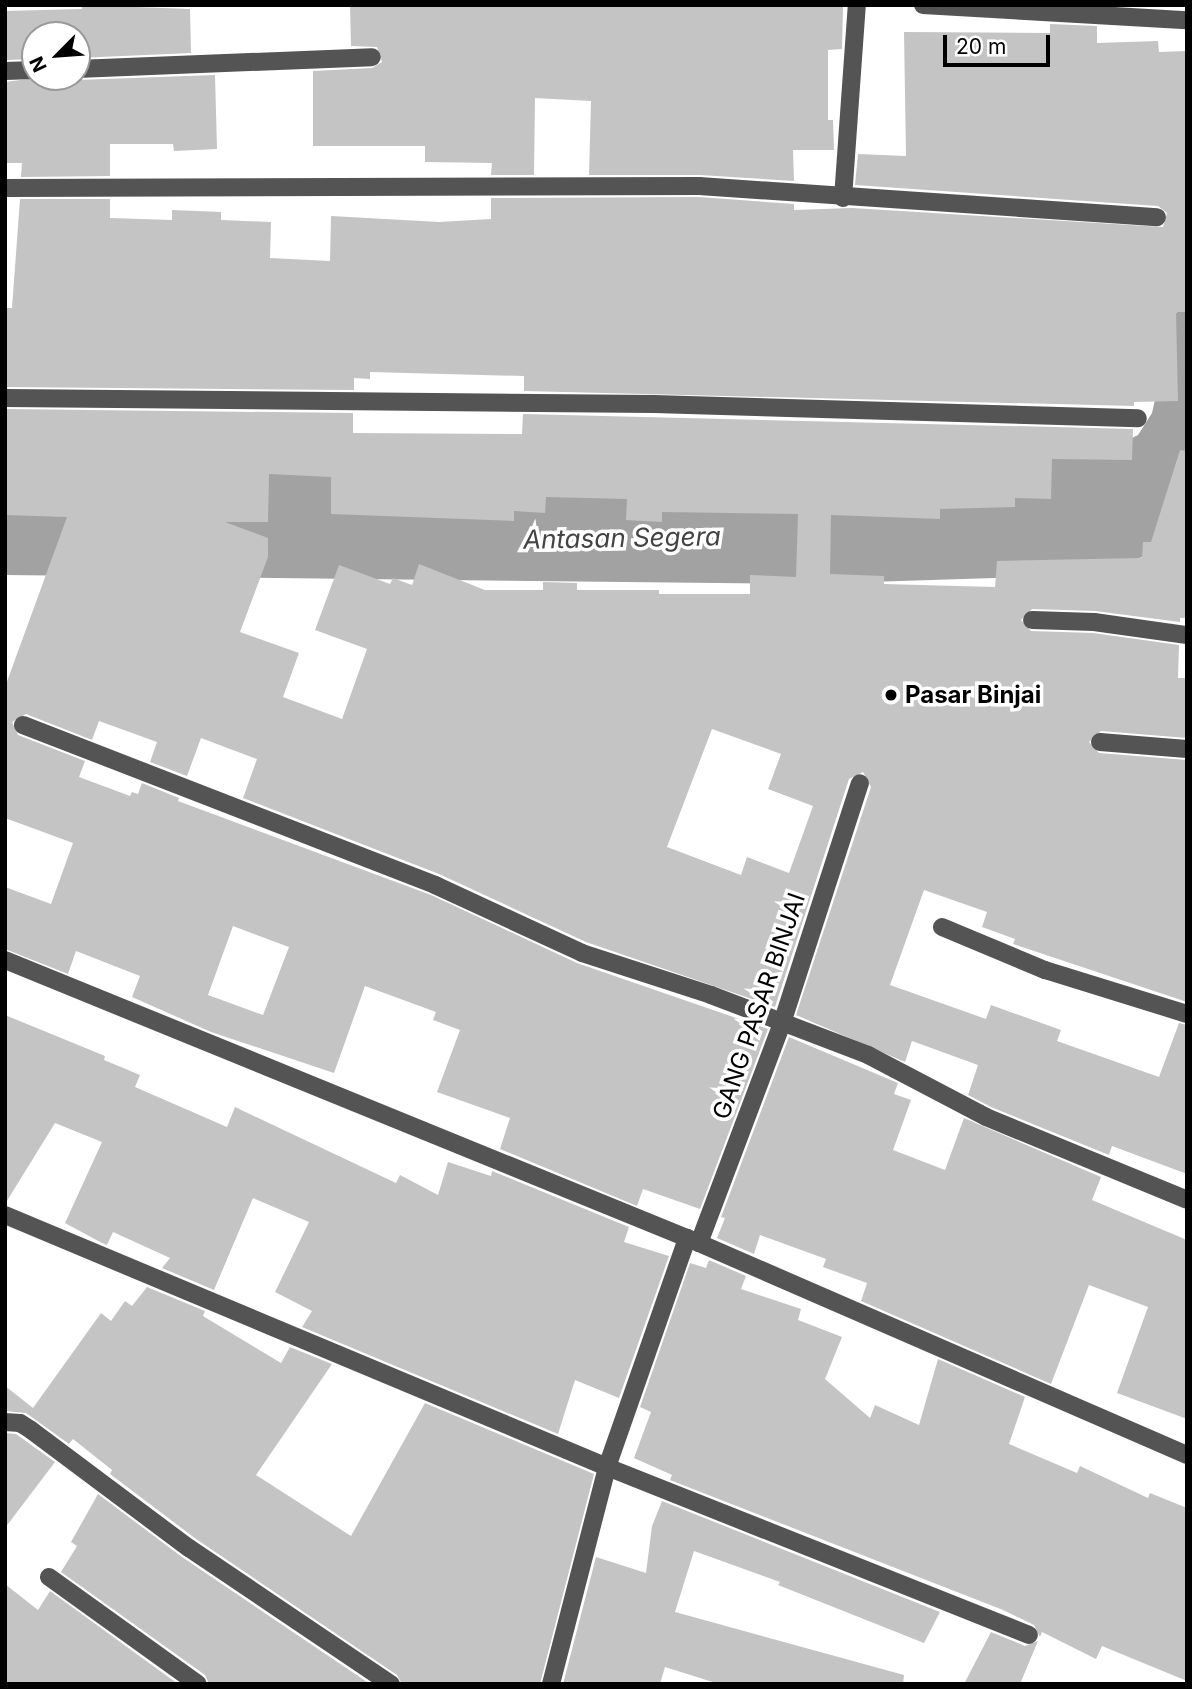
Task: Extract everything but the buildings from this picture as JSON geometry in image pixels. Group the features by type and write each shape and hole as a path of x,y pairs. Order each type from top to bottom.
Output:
{"street":[{"path":"843,198 857,5"},
{"path":"923,5 1187,20"},
{"path":"91,68 372,57"},
{"path":"5,188 699,186 843,198 1157,217"},
{"path":"5,398 654,404 1138,418"},
{"path":"1032,620 1070,620 1187,635"},
{"path":"23,725 435,885 582,953 868,1055 986,1117 1187,1200"},
{"path":"1100,742 1187,749"},
{"name":"GANG PASAR BINJAI","path":"551,1684 607,1467 693,1241 782,1023 860,783"},
{"path":"942,927 1045,970 1187,1013"},
{"path":"5,960 693,1241 1187,1455"},
{"path":"5,1215 607,1467 1029,1636"},
{"path":"5,1422 20,1423 31,1430 189,1548 391,1684"},
{"path":"50,1577 198,1684"}],"water":[{"name":"Antasan Segera","path":"1187,296 1187,514 1163,552 1111,565 1029,577 805,584 5,575 5,473 1117,445 1138,435 1152,413 1173,318"}],"place":[{"name":"Pasar Binjai","path":"891,695"}]}
